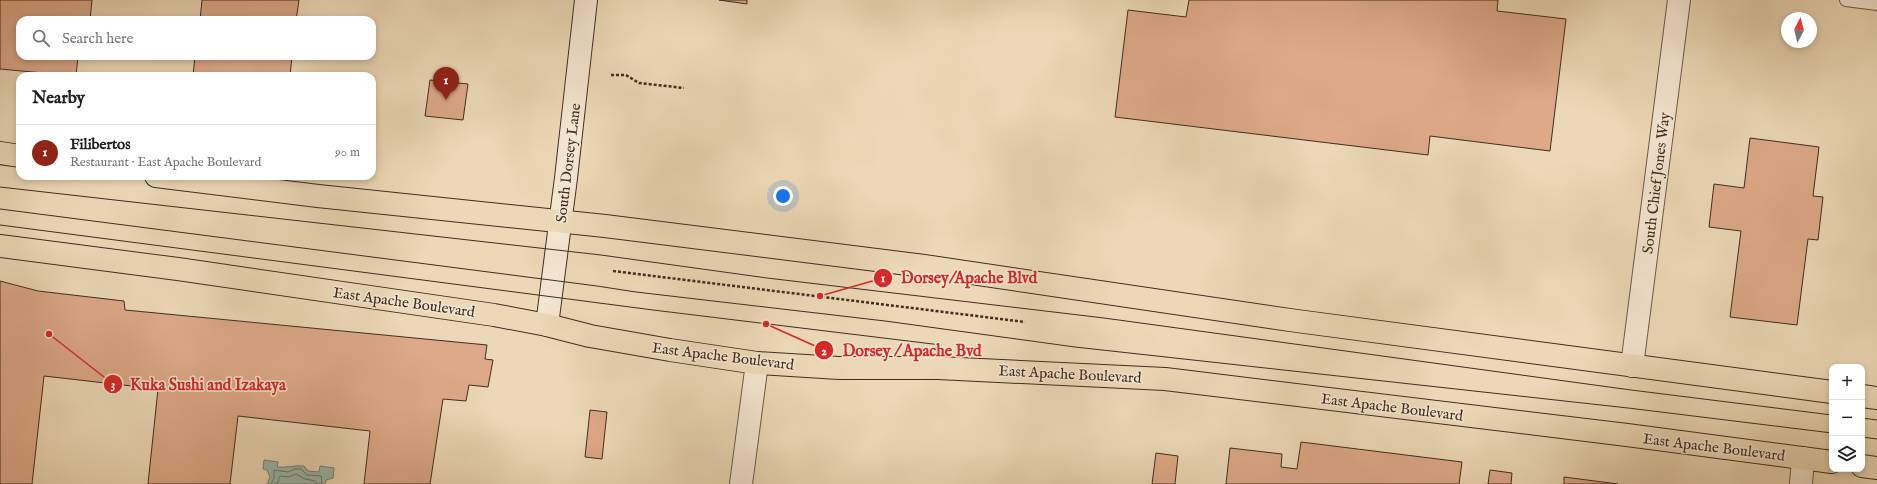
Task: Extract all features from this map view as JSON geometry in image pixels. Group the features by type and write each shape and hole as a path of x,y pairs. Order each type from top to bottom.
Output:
{"main road":[{"path":"0,153 16,155"},
{"path":"188,180 318,196 560,222 924,266 1227,312 1829,392"},
{"name":"East Apache Boulevard","path":"0,246 226,276 494,315 605,338 756,363 839,368 938,368 1165,379 1829,462"},
{"path":"1865,396 1877,398"},
{"path":"1865,466 1877,468"}],"street":[{"name":"South Dorsey Lane","path":"547,325 586,0"},
{"name":"South Chief Jones Way","path":"1632,366 1679,0"},
{"path":"741,484 756,363"},
{"path":"1801,484 1803,458"}],"lane":[{"path":"1846,0 1877,4"}],"path":[{"path":"611,75 626,74 639,83 684,88"},
{"path":"612,271 1025,322"}],"water":[{"path":"264,460 278,462 277,467 304,466 308,471 319,472 320,466 334,468 333,478 326,480 325,484 267,484 270,477 267,470 263,469"}],"building":[{"path":"0,0 92,0 90,16 16,16 16,60 78,60 76,72 33,72 0,69"},
{"path":"202,0 299,0 297,16 200,16"},
{"path":"719,0 747,0 747,4"},
{"path":"1189,0 1498,0 1497,11 1566,19 1550,151 1430,136 1428,155 1115,117 1128,10 1186,17"},
{"path":"195,60 292,60 290,72 193,72"},
{"path":"430,80 468,84 463,120 425,116"},
{"path":"1750,138 1819,147 1813,196 1823,197 1818,240 1808,239 1797,325 1730,317 1741,231 1709,227 1714,184 1744,188"},
{"path":"0,281 38,291 124,301 125,310 487,345 485,359 493,360 488,387 469,385 466,401 443,399 430,484 364,484 370,431 238,416 230,484 148,484 158,389 44,376 32,484 0,484"},
{"path":"590,410 607,412 602,459 585,457"},
{"path":"1301,442 1462,462 1459,484 1226,484 1230,448 1282,454 1281,467 1297,469"},
{"path":"1156,453 1178,456 1175,484 1152,484"},
{"path":"1490,470 1512,473 1511,484 1488,484"},
{"path":"1564,477 1618,484 1564,484"}],"tram line":[{"path":"0,187 601,255 767,278 1104,318 1631,390 1829,415"},
{"path":"0,209 636,292 885,321 1075,347 1628,408 1829,433"},
{"path":"0,225 653,310 941,345"},
{"path":"1865,418 1877,420"},
{"path":"1865,437 1877,439"}],"place":[{"name":"Filibertos","path":"446,100"},
{"name":"Dorsey/Apache Blvd","path":"820,296"},
{"name":"Dorsey / Apache Bvd","path":"766,324"},
{"name":"Kuka Sushi and Izakaya","path":"49,334"}]}
